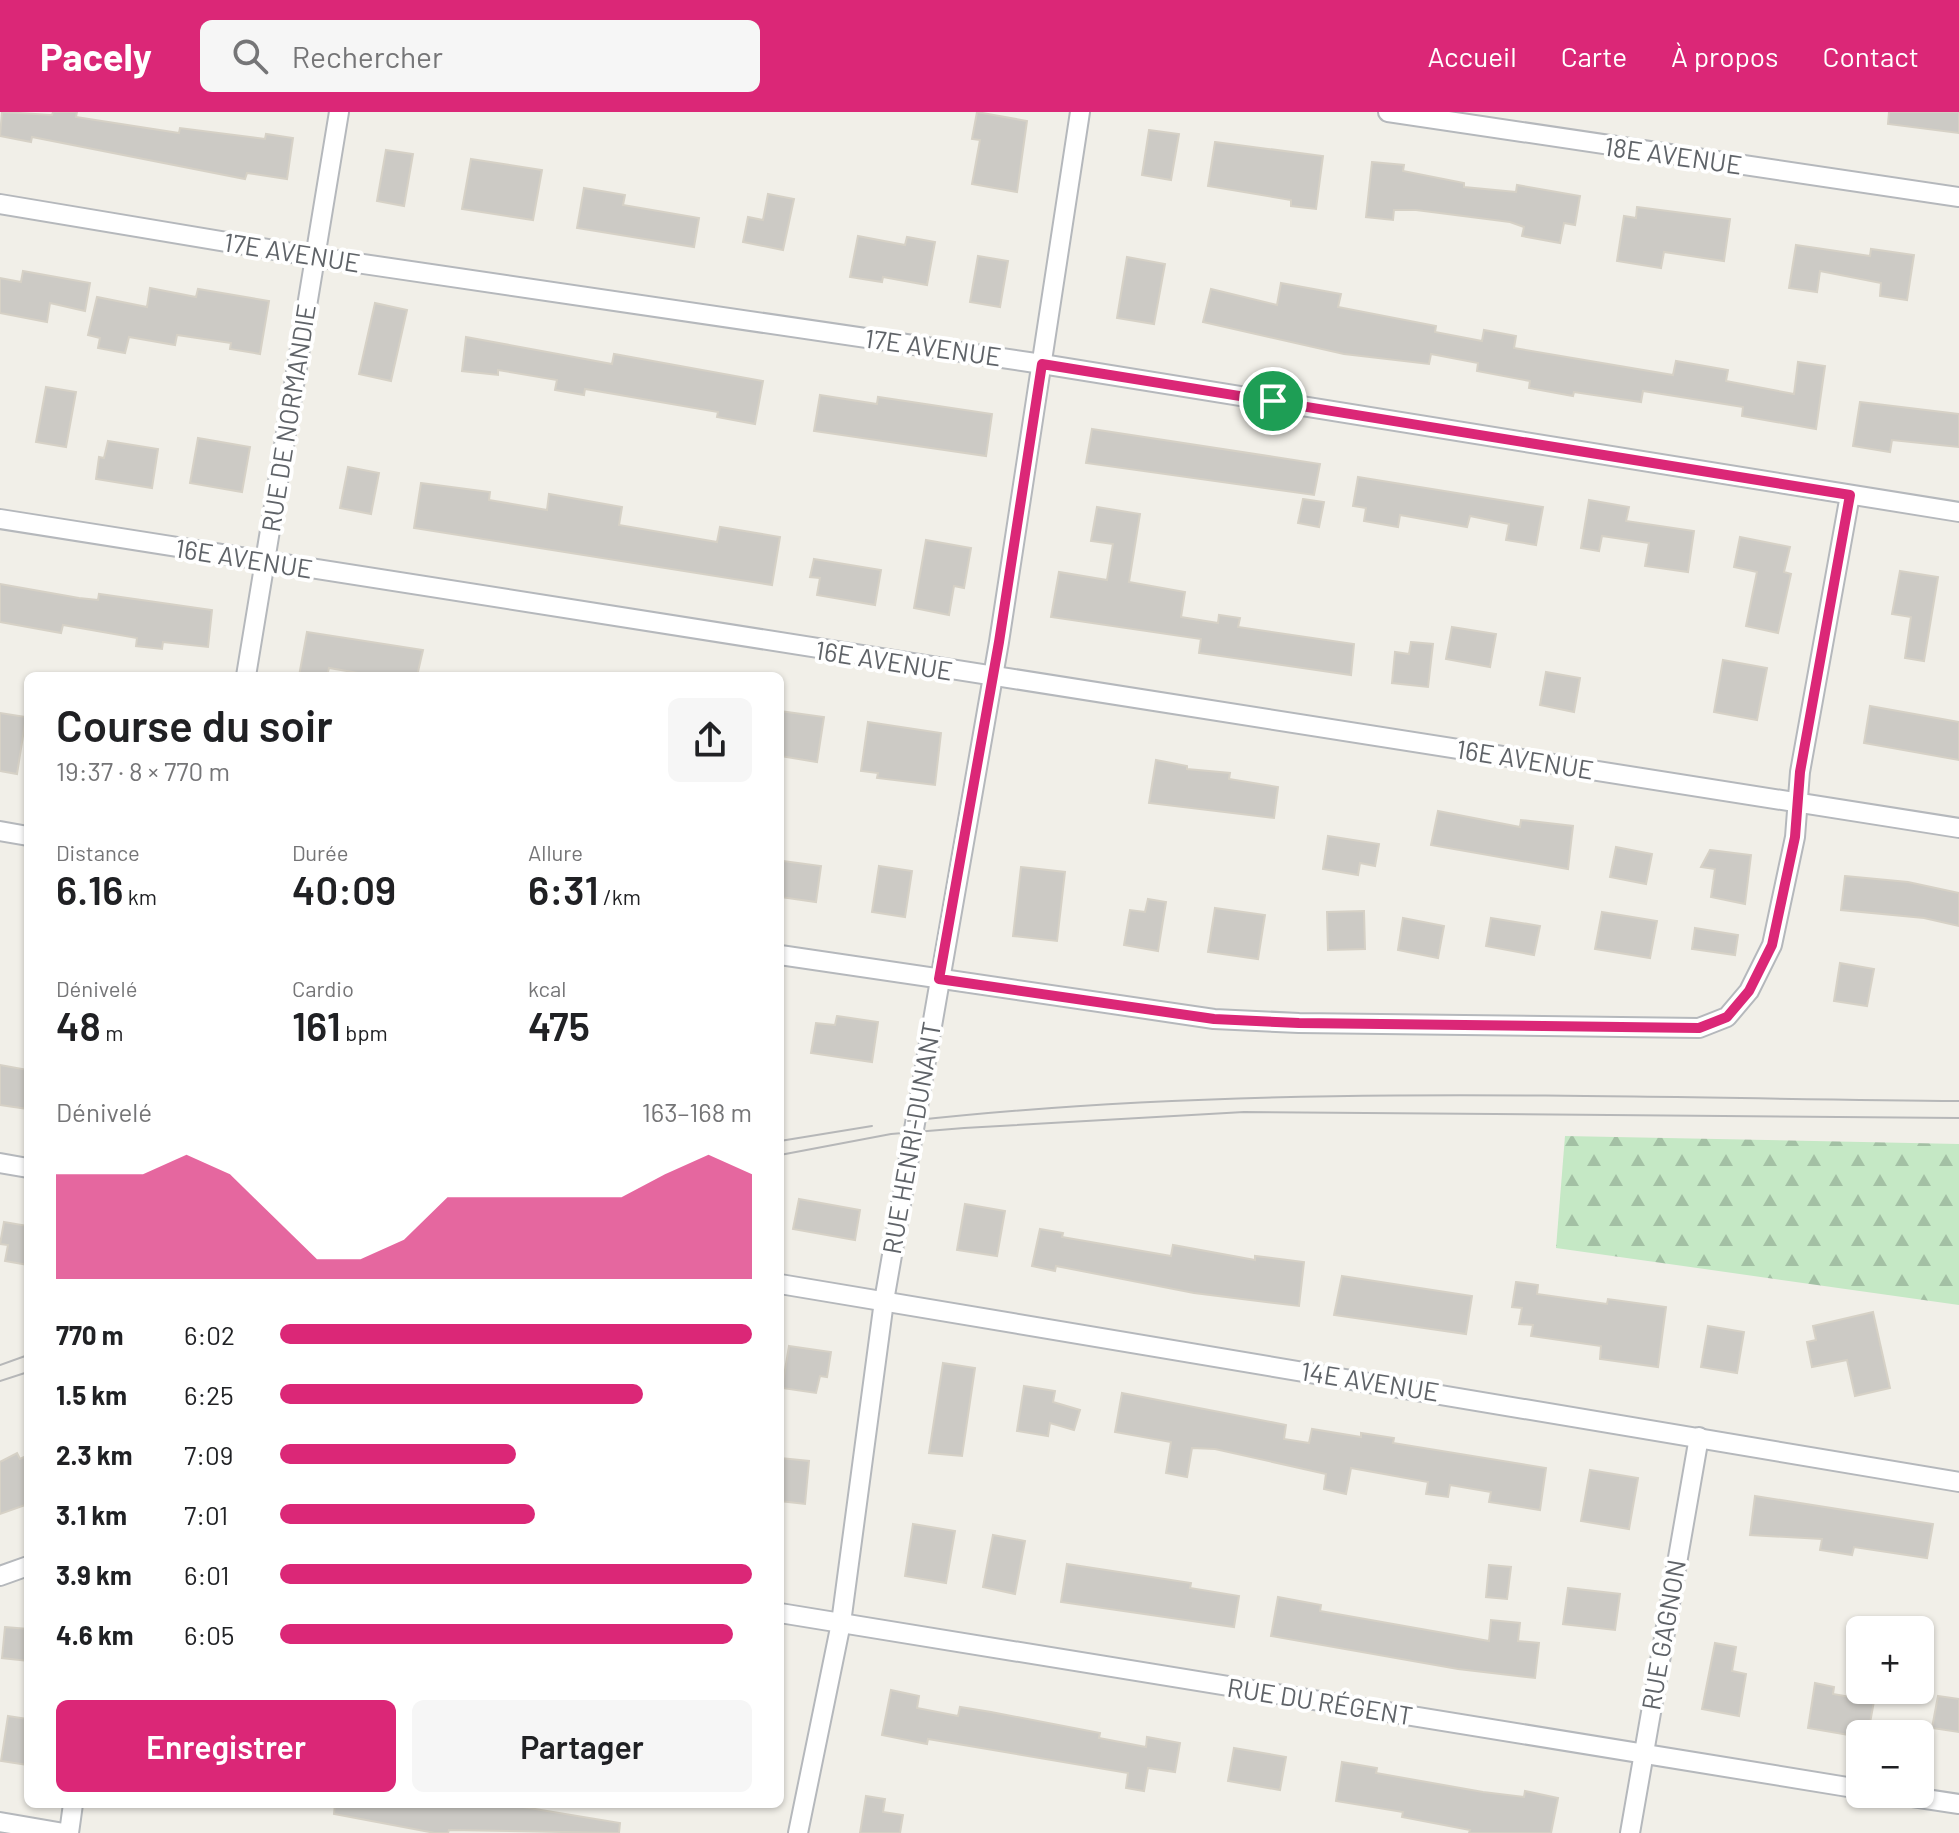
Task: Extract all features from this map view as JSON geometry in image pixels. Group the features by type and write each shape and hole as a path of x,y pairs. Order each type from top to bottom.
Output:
{"street":[{"name":"RUE DE NORMANDIE","path":"247,672 339,112"},
{"name":"RUE HENRI-DUNANT","path":"798,1833 841,1623 884,1301 992,677 1080,112"},
{"name":"18E AVENUE","path":"1388,112 1959,197"},
{"name":"17E AVENUE","path":"0,204 316,257 1042,364 1959,512"},
{"path":"784,956 1214,1019 1299,1023 1699,1028 1727,1017 1749,991 1772,945 1850,495"},
{"name":"16E AVENUE","path":"0,519 1959,828"},
{"path":"0,831 24,835"},
{"path":"0,1163 24,1167"},
{"name":"14E AVENUE","path":"784,1285 1959,1482"},
{"name":"RUE GAGNON","path":"1630,1833 1699,1437"},
{"path":"0,1576 24,1567"},
{"name":"RUE DU RÉGENT","path":"784,1614 1846,1787"},
{"path":"1934,1800 1959,1804"},
{"path":"0,1822 66,1833 72,1808"}],"green space":[{"path":"1565,1136 1959,1144 1959,1305 1556,1248"}],"building":[{"path":"2,112 52,115 53,112 77,112 76,117 179,133 180,128 265,139 266,134 293,138 287,179 247,173 245,179 32,137 31,142 0,136"},
{"path":"977,112 1027,121 1017,192 972,184 980,140 972,139"},
{"path":"1889,112 1959,112 1959,133 1888,124"},
{"path":"1149,130 1179,134 1171,180 1142,175"},
{"path":"1215,142 1323,156 1316,209 1291,206 1291,200 1208,186"},
{"path":"386,150 413,154 404,206 377,201"},
{"path":"471,159 542,170 533,220 462,209"},
{"path":"1372,162 1404,165 1403,171 1464,183 1464,187 1516,192 1517,185 1580,196 1575,225 1564,223 1560,243 1522,236 1524,227 1510,222 1416,210 1394,210 1393,220 1366,217"},
{"path":"584,188 625,195 623,205 699,218 694,247 577,228"},
{"path":"768,194 794,199 783,250 743,242 748,217 763,220"},
{"path":"1637,207 1730,219 1724,261 1664,252 1661,268 1617,261 1624,216 1636,218"},
{"path":"858,236 905,245 907,237 935,242 927,285 883,277 882,282 850,277"},
{"path":"1796,245 1870,256 1871,249 1914,255 1907,300 1880,296 1881,283 1820,271 1817,292 1789,288"},
{"path":"978,256 1008,261 1000,307 970,302"},
{"path":"1127,257 1165,264 1154,324 1117,318"},
{"path":"23,271 90,283 85,311 50,303 47,322 0,313 0,278 21,282"},
{"path":"1281,283 1341,294 1338,307 1436,326 1435,332 1482,341 1484,330 1516,336 1514,348 1673,375 1676,361 1728,370 1726,381 1794,394 1798,362 1825,366 1816,429 1742,416 1743,407 1643,391 1641,402 1574,392 1573,396 1529,388 1530,381 1477,371 1478,363 1431,354 1429,364 1344,354 1203,322 1211,289 1277,305"},
{"path":"150,288 196,297 198,289 269,301 260,354 230,349 231,343 177,335 175,345 129,337 125,353 98,348 100,338 88,335 97,297 147,307"},
{"path":"375,303 407,310 391,381 359,374"},
{"path":"466,337 612,364 614,354 763,381 755,424 717,417 718,412 585,389 584,395 555,390 557,380 498,370 498,375 462,371"},
{"path":"46,387 76,392 66,447 36,442"},
{"path":"820,395 877,404 878,397 992,414 986,456 814,431"},
{"path":"1860,402 1959,414 1959,447 1892,440 1890,452 1853,446"},
{"path":"1092,429 1320,464 1314,495 1086,463"},
{"path":"198,438 250,447 242,492 190,483"},
{"path":"108,441 158,449 152,488 96,479 99,457 104,458"},
{"path":"348,467 379,473 371,514 340,508"},
{"path":"1358,477 1543,507 1536,545 1506,540 1509,524 1470,516 1467,527 1400,515 1398,527 1364,521 1366,508 1353,506"},
{"path":"421,483 490,492 489,500 547,510 549,494 622,507 619,525 717,542 720,527 780,537 772,585 414,528"},
{"path":"1303,499 1324,502 1319,527 1298,523"},
{"path":"1589,500 1629,507 1626,521 1694,531 1688,572 1645,566 1649,543 1602,536 1599,551 1581,548"},
{"path":"1097,507 1140,514 1129,582 1185,592 1181,617 1218,623 1219,615 1240,618 1238,627 1354,644 1351,675 1199,653 1201,639 1051,617 1059,572 1107,580 1113,544 1091,541"},
{"path":"1740,537 1790,547 1784,572 1791,574 1778,633 1746,626 1757,572 1734,567"},
{"path":"926,540 971,548 964,588 954,586 949,615 914,608"},
{"path":"814,559 881,570 875,605 817,595 820,578 810,577"},
{"path":"1900,571 1938,577 1924,661 1905,658 1911,617 1892,614"},
{"path":"0,584 79,598 98,600 99,594 212,610 208,647 163,642 162,649 136,646 137,638 63,625 61,633 0,622"},
{"path":"1452,627 1496,634 1490,667 1446,659"},
{"path":"307,632 423,650 418,672 352,672 329,668 328,672 300,672"},
{"path":"1411,642 1433,644 1428,687 1392,683 1395,652 1409,654"},
{"path":"1723,660 1767,668 1757,720 1714,712"},
{"path":"1546,672 1580,678 1574,712 1540,705"},
{"path":"1870,706 1959,722 1959,760 1864,743"},
{"path":"784,712 824,717 817,762 784,757"},
{"path":"0,713 24,717 17,774 0,771"},
{"path":"868,722 941,733 935,785 877,778 878,773 861,771"},
{"path":"1156,760 1187,766 1187,769 1230,773 1229,779 1278,787 1274,818 1149,803"},
{"path":"1438,811 1520,827 1521,820 1573,826 1568,869 1431,845"},
{"path":"1328,836 1379,844 1375,866 1360,863 1358,875 1323,869"},
{"path":"1616,847 1652,854 1646,884 1610,877"},
{"path":"1710,850 1751,855 1745,904 1711,897 1715,869 1701,867"},
{"path":"784,861 821,866 816,902 784,898"},
{"path":"879,866 912,871 905,917 872,912"},
{"path":"1021,867 1065,872 1057,941 1013,936"},
{"path":"1845,876 1908,882 1959,893 1959,926 1924,918 1841,910"},
{"path":"1148,899 1166,902 1158,951 1124,945 1130,910 1145,912"},
{"path":"1215,908 1265,915 1258,959 1208,952"},
{"path":"1364,911 1365,949 1328,950 1327,912"},
{"path":"1602,912 1657,921 1650,958 1595,949"},
{"path":"1403,918 1444,926 1438,958 1398,950"},
{"path":"1491,918 1540,926 1534,955 1486,946"},
{"path":"1695,928 1738,935 1735,955 1692,949"},
{"path":"1840,963 1874,969 1867,1006 1834,1001"},
{"path":"837,1016 878,1022 872,1062 811,1053 816,1023 835,1025"},
{"path":"0,1065 24,1069 24,1108 0,1105"},
{"path":"799,1199 860,1210 855,1240 793,1229"},
{"path":"965,1204 1005,1211 997,1256 957,1250"},
{"path":"4,1222 24,1225 24,1264 5,1261 8,1245 0,1244"},
{"path":"1040,1229 1063,1233 1062,1237 1171,1256 1173,1245 1255,1260 1255,1256 1304,1262 1299,1306 1194,1293 1056,1266 1055,1271 1032,1266"},
{"path":"1342,1276 1472,1296 1466,1334 1334,1315"},
{"path":"1516,1282 1538,1285 1537,1294 1607,1304 1608,1299 1666,1307 1658,1367 1600,1359 1601,1346 1531,1336 1533,1325 1519,1324 1522,1308 1512,1307"},
{"path":"1873,1312 1890,1388 1855,1396 1847,1360 1812,1367 1807,1342 1816,1340 1813,1326"},
{"path":"1708,1326 1744,1332 1737,1373 1701,1367"},
{"path":"789,1346 831,1352 827,1377 820,1376 816,1393 784,1388"},
{"path":"943,1363 975,1368 962,1456 929,1453"},
{"path":"1024,1386 1055,1391 1053,1402 1080,1410 1074,1430 1050,1423 1048,1436 1017,1431"},
{"path":"1122,1393 1286,1425 1284,1439 1309,1443 1312,1429 1361,1437 1361,1433 1394,1438 1393,1443 1546,1468 1540,1510 1489,1502 1491,1492 1450,1485 1448,1497 1426,1494 1428,1482 1351,1468 1346,1494 1324,1489 1326,1474 1215,1449 1192,1448 1187,1477 1166,1473 1171,1442 1115,1432"},
{"path":"17,1453 20,1459 24,1457 24,1505 0,1514 0,1462"},
{"path":"784,1458 809,1461 805,1504 784,1501"},
{"path":"1590,1470 1638,1478 1629,1529 1581,1521"},
{"path":"1755,1496 1933,1524 1927,1558 1854,1547 1852,1555 1820,1550 1822,1539 1750,1535"},
{"path":"913,1524 955,1531 946,1583 905,1576"},
{"path":"993,1535 1025,1541 1015,1594 983,1587"},
{"path":"1067,1564 1191,1583 1190,1588 1239,1596 1234,1627 1061,1602"},
{"path":"1489,1565 1511,1567 1507,1599 1486,1597"},
{"path":"1568,1588 1620,1594 1615,1630 1563,1624"},
{"path":"1278,1597 1321,1605 1320,1611 1489,1641 1491,1620 1520,1623 1518,1641 1539,1643 1535,1678 1458,1669 1271,1636"},
{"path":"5,1627 24,1629 24,1661 2,1658"},
{"path":"1715,1643 1736,1647 1732,1671 1746,1674 1739,1716 1702,1709"},
{"path":"1815,1683 1834,1687 1833,1694 1846,1696 1846,1704 1873,1704 1871,1720 1846,1720 1846,1735 1808,1728"},
{"path":"891,1690 919,1696 917,1708 958,1716 960,1707 1100,1733 1099,1738 1146,1747 1147,1737 1180,1743 1175,1772 1148,1768 1144,1791 1126,1788 1128,1773 928,1739 927,1744 882,1735"},
{"path":"1938,1696 1959,1699 1959,1732 1934,1728"},
{"path":"8,1716 24,1718 24,1764 1,1761"},
{"path":"1234,1748 1286,1757 1280,1790 1228,1781"},
{"path":"1342,1762 1377,1768 1376,1773 1483,1792 1524,1797 1525,1791 1558,1798 1551,1833 1469,1833 1470,1830 1402,1817 1403,1812 1336,1801"},
{"path":"866,1796 885,1799 883,1812 903,1815 900,1833 860,1833"},
{"path":"335,1808 529,1808 620,1823 619,1833 449,1830 448,1833 435,1833 334,1814"}],"tram line":[{"path":"908,1121 1170,1101 1302,1097 1433,1095 1959,1101"},
{"path":"784,1154 891,1134 1244,1112 1959,1118"},
{"path":"784,1140 872,1126"},
{"path":"0,1365 24,1356"},
{"path":"0,1381 24,1373"}],"route":[{"path":"1042,364 1273,401 1850,495 1800,772 1795,837 1772,945 1749,991 1727,1017 1699,1028 1299,1023 1214,1019 939,979 999,642 1042,364"}]}
